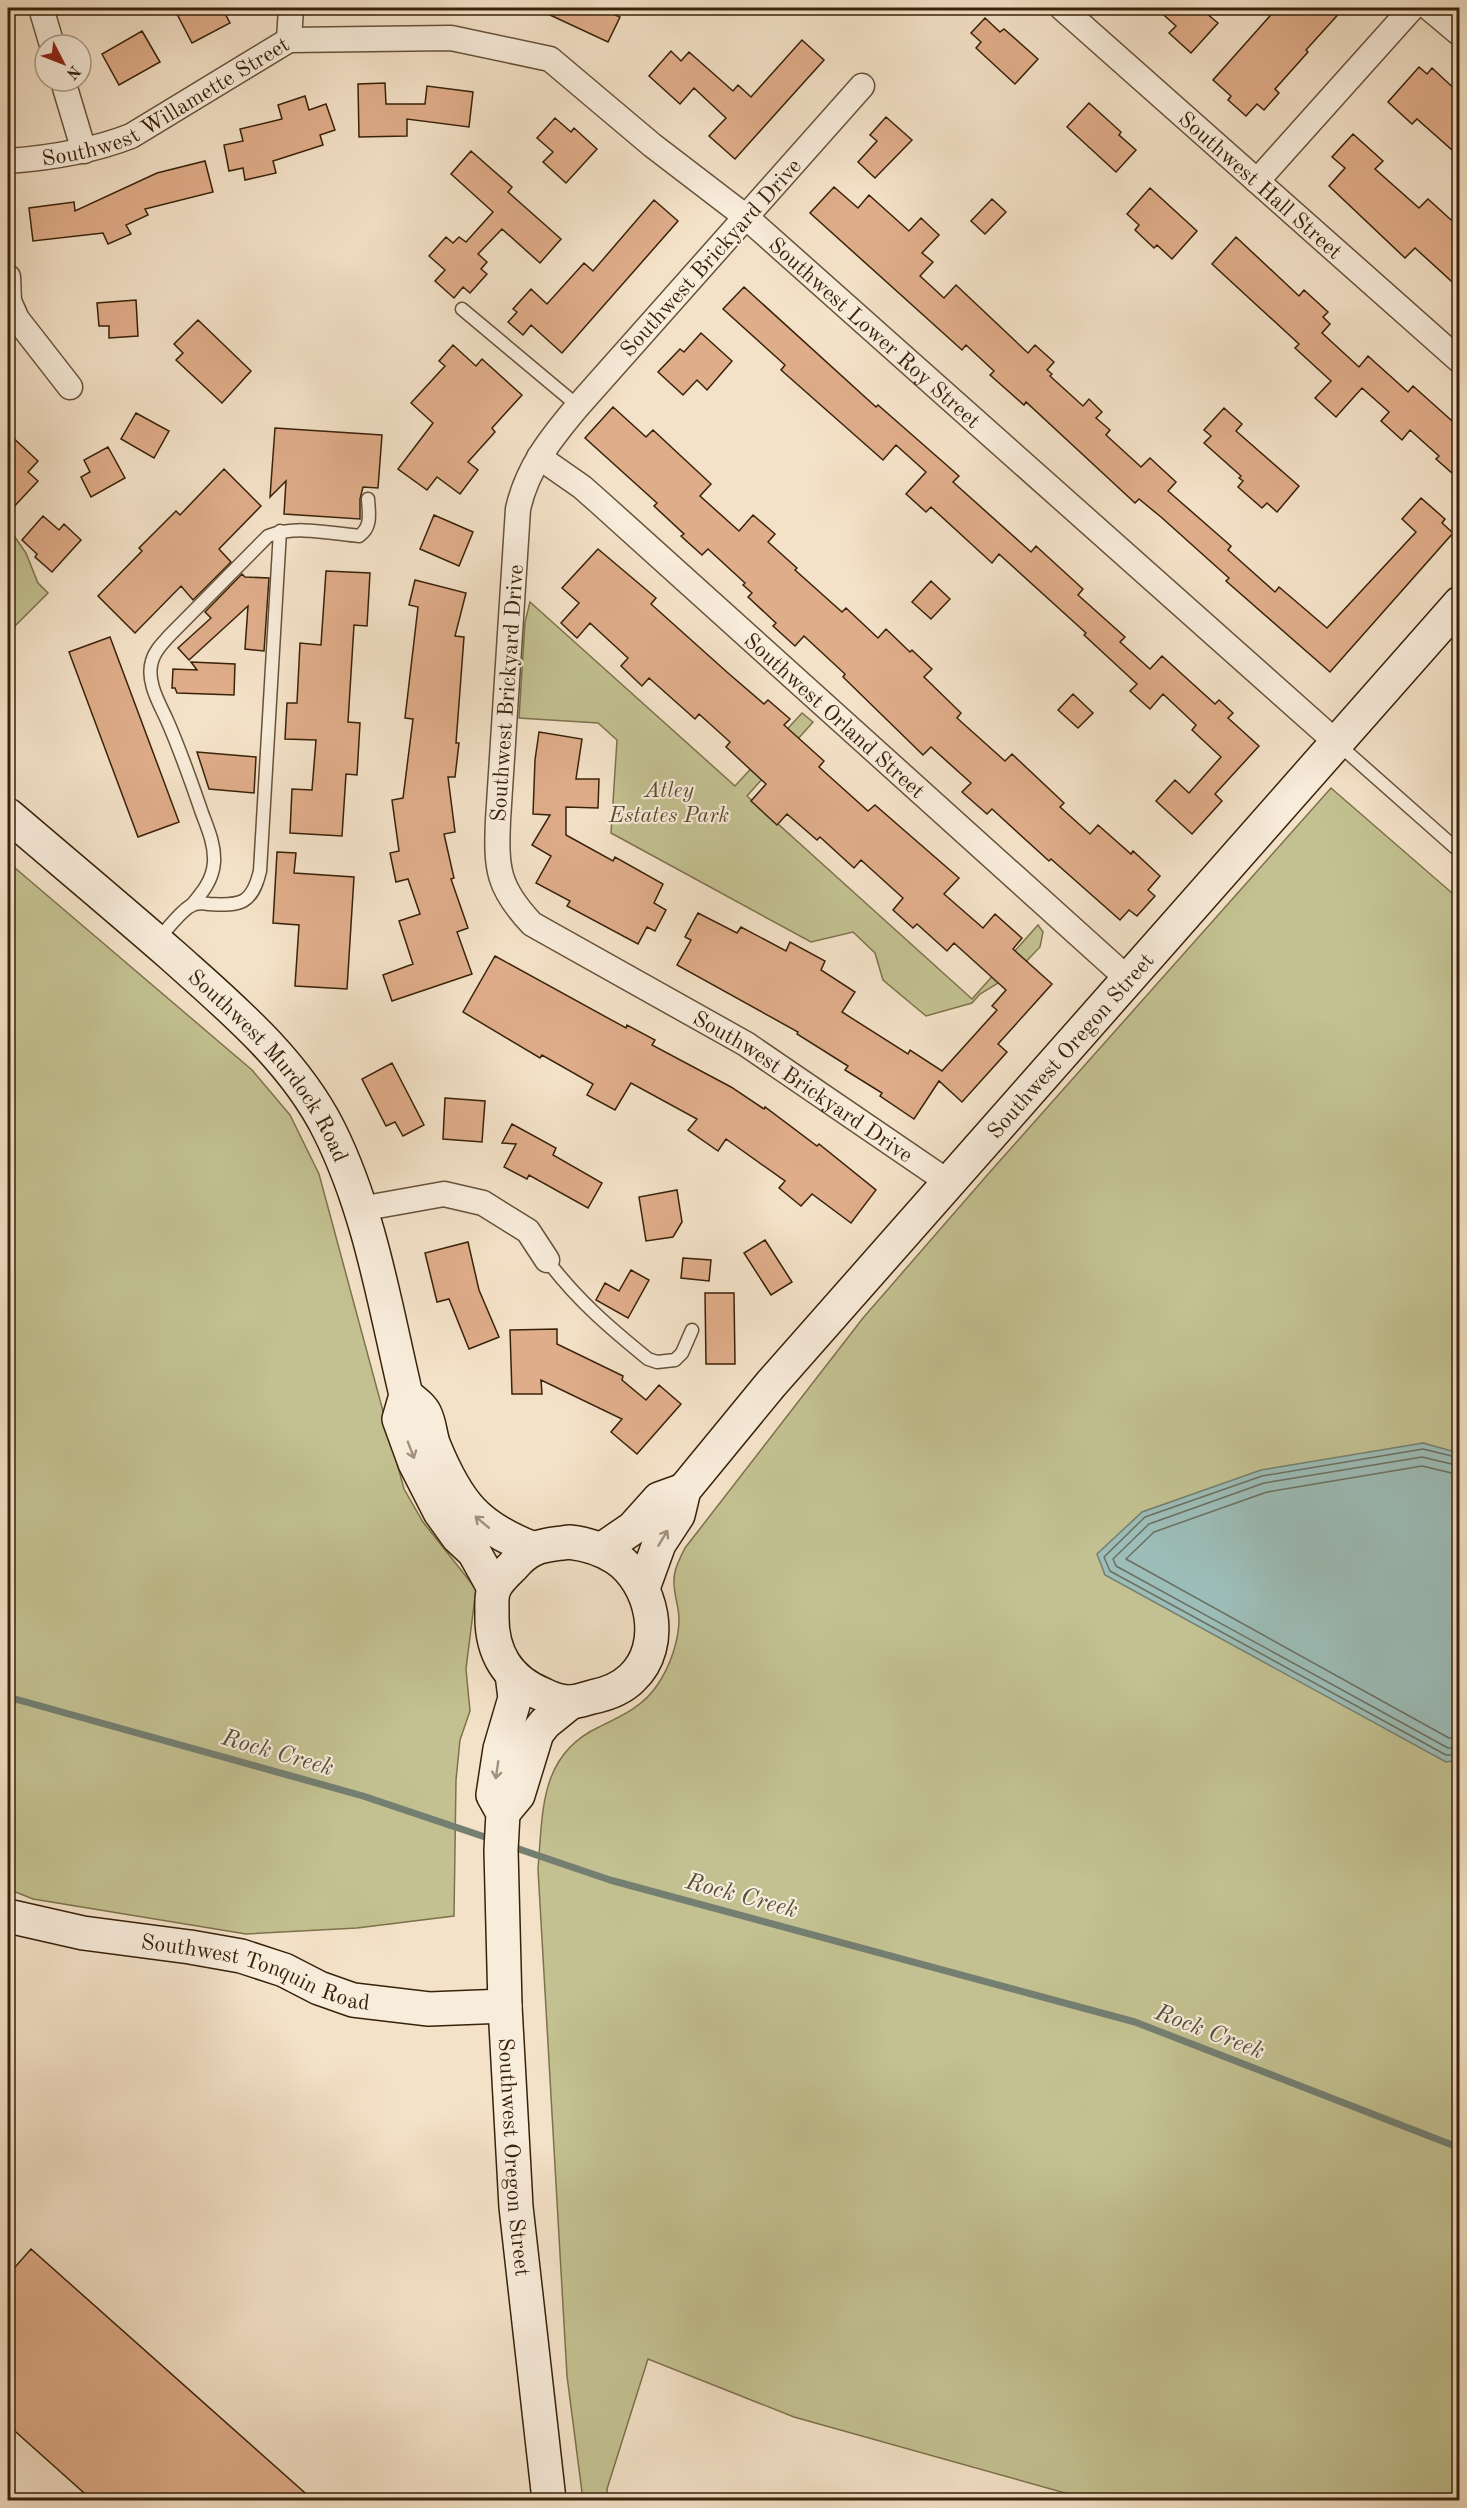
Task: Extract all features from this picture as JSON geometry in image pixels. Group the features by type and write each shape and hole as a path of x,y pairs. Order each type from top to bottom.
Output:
{"main road":[{"name":"Southwest Oregon Street","path":"643,1588 659,1544 678,1515 684,1490 771,1384 1460,603"},
{"name":"Southwest Murdock Road","path":"8,815 156,941 261,1037 286,1067 328,1128 346,1167 360,1209 406,1395 399,1419 416,1463 440,1512 458,1537 474,1552 494,1588"},
{"name":"Southwest Murdock Road","path":"406,1395 425,1413 433,1443 446,1473 477,1518 511,1540 534,1549"},
{"name":"Southwest Oregon Street","path":"601,1550 633,1528 659,1499 684,1490"},
{"path":"494,1588 521,1557 534,1549 569,1542 601,1550 618,1559 643,1588 650,1607 652,1625 650,1645 633,1677 614,1690 571,1702 545,1723 537,1733 518,1795 503,1813"},
{"name":"Southwest Oregon Street","path":"494,1588 492,1629 495,1646 512,1674 525,1686 539,1693 555,1700 571,1702"},
{"name":"Southwest Oregon Street","path":"512,1674 515,1698 500,1749 493,1795 503,1813 501,1850 505,2006 516,2207 549,2500"},
{"name":"Southwest Tonquin Road","path":"8,1916 83,1933 241,1956 284,1970 319,1988 353,2000 429,2009 505,2006"}],"street":[{"path":"41,8 48,33"},
{"name":"Southwest Willamette Street","path":"8,161 84,151 131,136 289,40 291,8"},
{"name":"Southwest Hall Street","path":"1062,8 1460,362"},
{"path":"1257,181 1412,8"},
{"path":"1429,8 1460,34"},
{"name":"Southwest Lower Roy Street","path":"289,40 451,38 550,59 652,145 746,217 1337,743"},
{"name":"Southwest Brickyard Drive","path":"862,86 578,406 529,473 518,509 497,865 502,882 511,898 532,924 746,1044 948,1182"},
{"path":"67,93 84,151"},
{"path":"8,277 9,301 17,319 70,387"},
{"name":"Southwest Orland Street","path":"539,457 582,487 599,502 1128,979"},
{"path":"360,1209 444,1194 483,1203 528,1231 547,1260"}],"lane":[{"path":"462,309 578,406"},
{"path":"156,941 206,888 214,863 213,846 183,757 154,689 150,674 152,661 158,648 268,536 280,531 296,530 359,536 366,531 370,521 368,500"},
{"path":"191,906 204,903 236,906 247,899 255,888 260,870 280,531"},
{"path":"1337,743 1460,852"},
{"path":"547,1260 595,1316 648,1359 669,1363 675,1360 682,1353 693,1330"}],"green space":[{"path":"8,527 26,553 38,583 48,593 8,633"},
{"name":"Atley Estates Park","path":"530,602 735,786 802,713 813,722 747,796 972,999 1038,925 1043,932 1040,947 1016,972 980,994 972,1003 926,1016 883,980 875,953 853,932 811,942 611,833 617,740 598,723 519,718 525,622"},
{"path":"1331,788 1459,899 1459,2500 1090,2500 794,2417 648,2359 607,2489 608,2500 583,2500 567,2376 538,1869 544,1806 555,1769 565,1753 579,1739 632,1710 658,1684 676,1644 679,1614 674,1578 685,1548 863,1318"},
{"path":"8,862 252,1070 290,1115 319,1174 404,1489 423,1522 476,1589 466,1669 470,1711 460,1740 456,1780 454,1916 357,1928 246,1934 33,1899 8,1889"}],"water":[{"path":"1423,1443 1459,1453 1459,1760 1446,1762 1105,1575 1097,1554 1142,1512 1261,1470"}],"building":[{"path":"190,8 222,8 230,23 192,43 177,14"},
{"path":"535,8 600,8 620,17 608,42"},
{"path":"1156,8 1200,8 1218,23 1191,53 1169,33 1176,26"},
{"path":"1277,8 1344,8 1275,89 1279,93 1264,110 1257,104 1246,116 1228,100 1231,96 1213,80"},
{"path":"985,18 1000,32 1004,29 1038,59 1015,84 976,48 981,42 971,33"},
{"path":"142,31 160,62 119,85 102,54"},
{"path":"802,40 824,60 735,159 709,136 726,118 694,88 680,104 649,76 671,51 681,61 689,52 733,91 738,85 751,97"},
{"path":"1419,67 1427,74 1432,68 1460,94 1460,157 1417,119 1412,124 1388,102"},
{"path":"385,83 386,104 425,104 427,86 473,92 469,127 407,119 407,136 359,137 358,84"},
{"path":"305,96 309,110 326,104 335,130 320,135 323,145 273,161 276,173 245,180 243,168 229,171 224,145 243,141 240,129 282,119 278,105"},
{"path":"1089,103 1121,132 1119,135 1136,150 1116,172 1067,127"},
{"path":"886,117 912,140 875,178 858,162 877,141 870,135"},
{"path":"555,118 571,132 574,128 597,149 566,183 543,162 553,152 537,138"},
{"path":"1353,134 1383,161 1375,169 1419,208 1428,199 1460,228 1460,289 1415,248 1405,258 1329,186 1345,168 1332,157"},
{"path":"471,151 512,187 508,192 561,239 540,263 502,229 478,254 487,262 481,269 487,274 470,293 463,287 454,298 435,281 445,270 429,256 446,237 453,243 459,237 466,242 493,212 451,174"},
{"path":"205,161 213,192 145,209 148,215 126,225 131,234 108,244 103,233 33,241 29,208 74,202 75,211 157,173"},
{"path":"834,187 858,208 869,195 909,231 921,218 939,235 922,253 933,262 920,276 944,298 956,285 1028,353 1035,345 1054,362 1047,370 1052,374 1050,376 1083,406 1089,399 1102,412 1096,418 1110,430 1106,435 1141,467 1150,458 1176,482 1168,491 1231,546 1228,550 1275,592 1279,587 1327,628 1416,532 1402,519 1421,498 1445,519 1442,523 1453,533 1330,672 1226,581 1229,578 1161,517 1139,499 1135,503 1026,402 1024,405 990,375 994,371 966,345 962,350 810,213"},
{"path":"1150,188 1197,231 1172,259 1157,245 1154,248 1135,230 1139,225 1127,214"},
{"path":"992,199 1006,212 985,234 971,221"},
{"path":"654,200 678,221 562,353 531,325 523,335 508,322 517,312 513,309 531,289 547,304 584,263 593,271"},
{"path":"1236,237 1299,296 1304,290 1328,312 1323,317 1330,324 1322,333 1359,367 1368,356 1408,392 1413,386 1460,428 1460,480 1436,459 1439,456 1410,430 1402,440 1381,421 1389,412 1362,388 1336,417 1315,398 1331,381 1295,348 1299,344 1212,264"},
{"path":"744,287 876,407 878,405 959,476 953,482 1031,552 1036,546 1083,589 1078,595 1125,637 1120,642 1150,669 1162,656 1215,704 1219,700 1233,713 1228,718 1259,746 1215,794 1222,801 1192,834 1156,801 1175,780 1189,793 1221,757 1192,730 1196,725 1163,694 1150,709 1130,691 1137,684 1084,635 1086,633 999,554 992,563 931,507 926,512 906,494 926,472 896,445 883,460 781,370 785,365 723,309"},
{"path":"136,300 138,336 109,338 109,326 99,326 97,303"},
{"path":"198,320 251,371 222,403 176,360 183,353 174,344"},
{"path":"701,333 732,361 707,390 697,380 683,395 658,372 680,349 684,352"},
{"path":"453,345 476,366 482,359 522,395 492,428 495,432 468,462 478,470 460,494 437,477 427,490 398,469 433,423 411,403 445,366 439,361"},
{"path":"613,407 646,437 653,430 711,484 700,496 739,531 753,515 775,534 768,542 842,612 846,608 878,638 886,629 910,652 912,650 932,669 924,677 961,713 957,718 1005,761 1012,754 1064,803 1060,807 1090,834 1098,825 1131,854 1133,851 1160,876 1148,890 1155,896 1137,916 1129,910 1120,920 1051,859 1049,861 992,809 987,814 962,792 971,783 931,747 923,755 843,677 845,674 804,636 795,646 773,626 776,623 748,597 752,593 743,585 745,583 708,549 702,555 681,536 684,534 654,506 657,503 585,438"},
{"path":"1224,408 1242,424 1236,431 1299,486 1277,512 1267,503 1262,508 1238,487 1243,481 1239,478 1241,476 1204,443 1211,436 1204,430"},
{"path":"136,413 169,431 154,458 121,439"},
{"path":"275,428 382,435 378,488 363,487 360,499 360,519 284,514 286,481 270,497"},
{"path":"8,433 38,461 28,472 38,481 8,513"},
{"path":"108,447 125,478 91,497 81,477 90,472 84,460"},
{"path":"224,469 261,506 219,549 231,562 193,600 181,586 135,633 98,596 142,551 139,548 176,511 180,515"},
{"path":"434,515 473,532 459,566 420,549"},
{"path":"43,516 59,530 64,524 81,540 52,572 35,557 37,554 22,540"},
{"path":"598,549 656,598 651,604 728,673 764,704 768,700 790,719 784,725 824,761 819,767 868,811 875,805 959,878 944,894 983,928 995,914 1022,938 1013,949 1052,984 998,1044 1007,1052 962,1102 939,1081 914,1119 880,1096 882,1093 845,1070 848,1066 797,1034 798,1032 677,965 691,940 685,937 698,913 737,933 741,927 786,951 790,942 825,961 821,970 855,992 842,1012 908,1054 910,1050 942,1071 997,1010 992,1006 1006,990 954,943 947,951 917,924 913,928 893,910 903,898 861,860 854,868 820,837 817,840 787,814 777,825 751,801 766,784 726,747 730,742 699,714 695,719 649,678 642,686 621,666 628,658 590,623 577,638 561,623 579,603 562,588"},
{"path":"326,571 370,573 367,626 354,625 348,722 360,723 357,775 346,774 342,836 290,833 292,789 312,790 316,740 285,739 287,703 297,703 300,643 321,645"},
{"path":"242,574 245,577 269,578 264,651 245,649 248,606 189,660 178,648 211,618 205,612"},
{"path":"415,580 466,593 455,636 464,637 456,743 459,743 455,777 448,777 455,832 444,834 454,878 451,879 468,928 457,932 472,974 392,1001 383,975 413,964 399,921 420,914 408,879 396,882 390,853 399,851 392,800 403,798 413,719 405,718 418,607 409,605"},
{"path":"931,581 950,599 931,619 912,602"},
{"path":"110,637 179,822 138,837 69,652"},
{"path":"191,662 235,664 234,695 177,693 175,688 172,688 173,669 197,670"},
{"path":"1073,694 1093,713 1078,728 1058,710"},
{"path":"539,732 582,739 576,779 599,779 598,808 566,807 566,835 613,861 615,857 663,884 654,903 666,910 655,931 647,927 638,944 567,906 570,901 536,883 551,856 532,845 550,815 533,814 535,760"},
{"path":"197,752 256,757 254,793 209,789"},
{"path":"277,852 296,853 294,873 354,877 347,989 295,986 299,925 273,923"},
{"path":"495,956 626,1028 627,1025 655,1040 652,1045 731,1087 764,1109 765,1107 817,1146 819,1144 876,1190 851,1223 812,1194 801,1206 779,1188 785,1181 726,1139 718,1151 688,1130 697,1119 631,1083 615,1110 587,1095 593,1084 542,1055 540,1058 463,1012"},
{"path":"392,1063 424,1125 403,1136 395,1122 386,1126 362,1079"},
{"path":"445,1098 485,1101 482,1142 443,1139"},
{"path":"512,1124 556,1148 553,1155 602,1183 588,1208 529,1175 527,1179 504,1167 516,1144 502,1143"},
{"path":"677,1190 682,1222 673,1237 646,1241 639,1197"},
{"path":"765,1240 792,1282 771,1295 744,1253"},
{"path":"468,1242 479,1290 499,1337 469,1349 449,1299 437,1302 425,1253"},
{"path":"683,1258 711,1260 709,1281 681,1278"},
{"path":"631,1270 649,1280 628,1318 596,1300 605,1283 619,1291"},
{"path":"705,1293 734,1293 735,1364 706,1364"},
{"path":"557,1329 557,1344 623,1376 622,1380 646,1400 659,1385 681,1404 637,1454 611,1432 622,1419 541,1380 542,1394 512,1394 510,1330"},
{"path":"31,2249 313,2500 92,2500 8,2425 8,2275"}],"waterway":[{"name":"Rock Creek","path":"8,1697 363,1796 491,1839"},
{"name":"Rock Creek","path":"510,1846 610,1880 1135,2022 1460,2148"}]}
